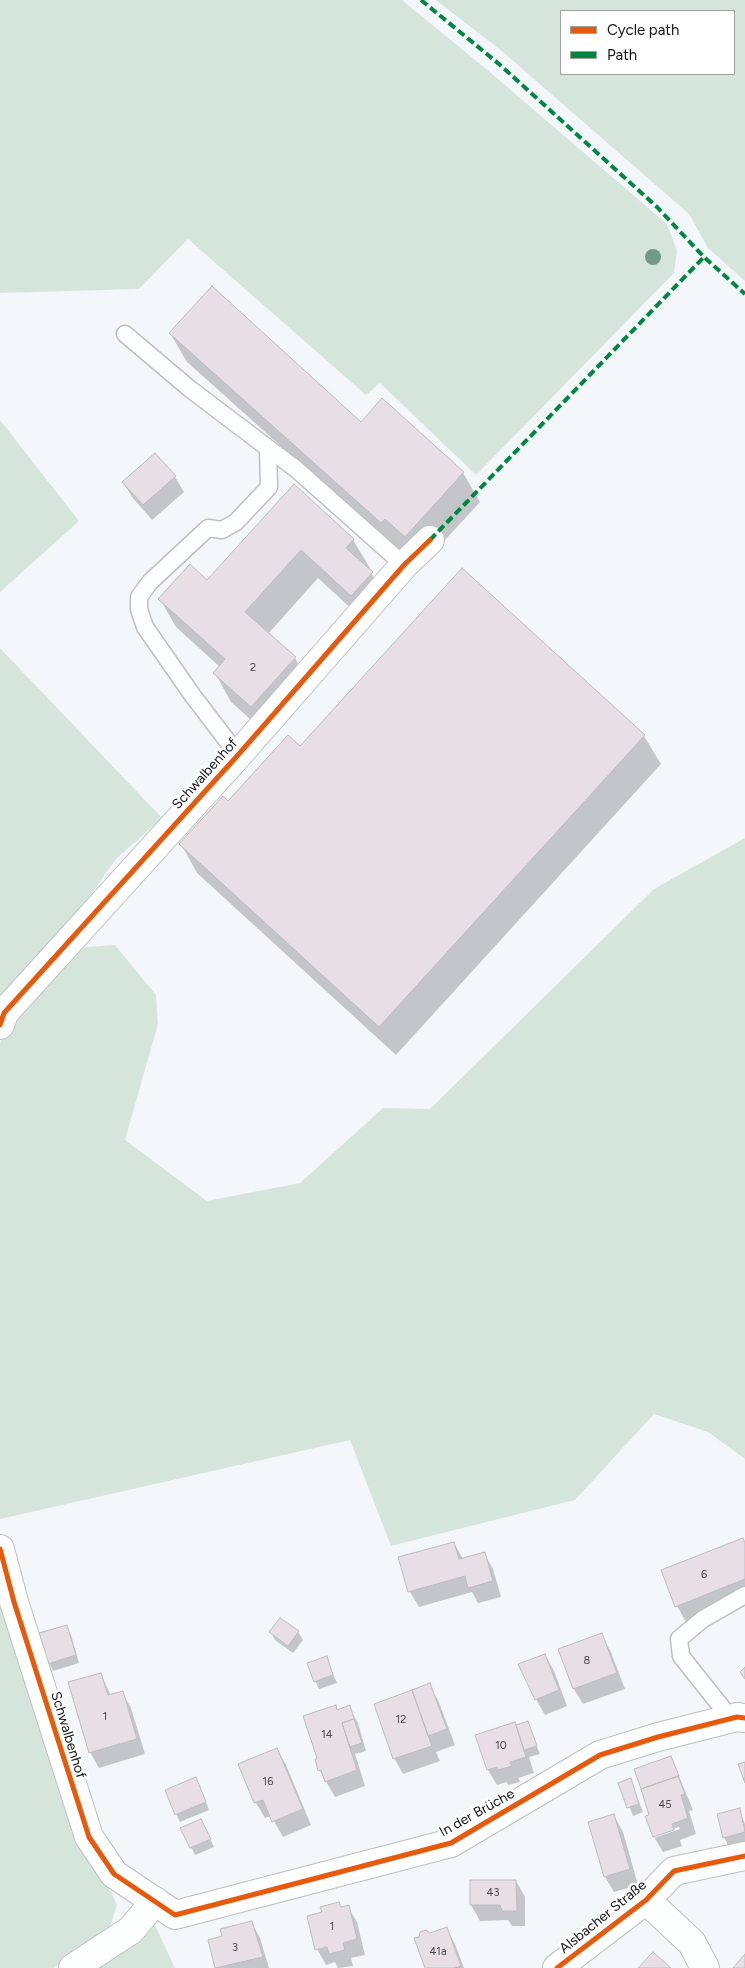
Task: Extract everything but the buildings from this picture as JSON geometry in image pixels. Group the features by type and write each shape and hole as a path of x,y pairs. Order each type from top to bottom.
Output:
{"street":[{"name":"Schwalbenhof","path":"0,1025 4,1013 238,755 404,565 430,540"},
{"name":"Schwalbenhof","path":"0,1549 14,1602 89,1837 114,1874 155,1901"},
{"name":"In der Brüche","path":"155,1901 175,1915 451,1843 600,1755 658,1737 738,1718"},
{"name":"Alsbacher Straße","path":"557,1968 646,1900 674,1871 745,1856"},
{"path":"646,1900 692,1942 704,1968"},
{"path":"73,1968 131,1930 155,1901"}],"lane":[{"path":"125,334 190,389 296,469 404,565"},
{"path":"238,755 193,696 146,627 138,609 139,597 150,582 208,528 222,530 236,522 270,487 268,448"},
{"path":"738,1718 681,1656 680,1639 703,1619 745,1594"}],"shaded area":[{"path":"0,0 402,0 491,73 667,224 677,251 674,273 476,475 380,383 366,395 188,239 139,289 0,293"},
{"path":"436,0 745,0 745,281 708,248 689,214 503,52"},
{"path":"0,420 79,521 0,592"},
{"path":"0,648 162,818 116,859 80,910 0,1011"},
{"path":"745,838 745,1459 708,1432 654,1414 575,1500 391,1546 350,1440 0,1519 0,1044 10,1017 75,948 115,945 156,995 158,1024 125,1140 207,1201 300,1183 383,1108 430,1109 654,889"},
{"path":"0,1573 106,1881 117,1905 109,1930 54,1968 0,1968"},
{"path":"153,1921 175,1968 84,1968"}],"marked path":[{"path":"421,0 499,64 657,207 704,257 745,294"},
{"path":"430,540 704,257"}],"cycle path":[{"path":"0,1025 4,1013 238,755 404,565 430,540"},
{"path":"0,1549 14,1602 89,1837 114,1874 175,1915 451,1843 600,1755 658,1737 737,1717 745,1718"},
{"path":"557,1968 646,1900 674,1871 745,1856"}]}
